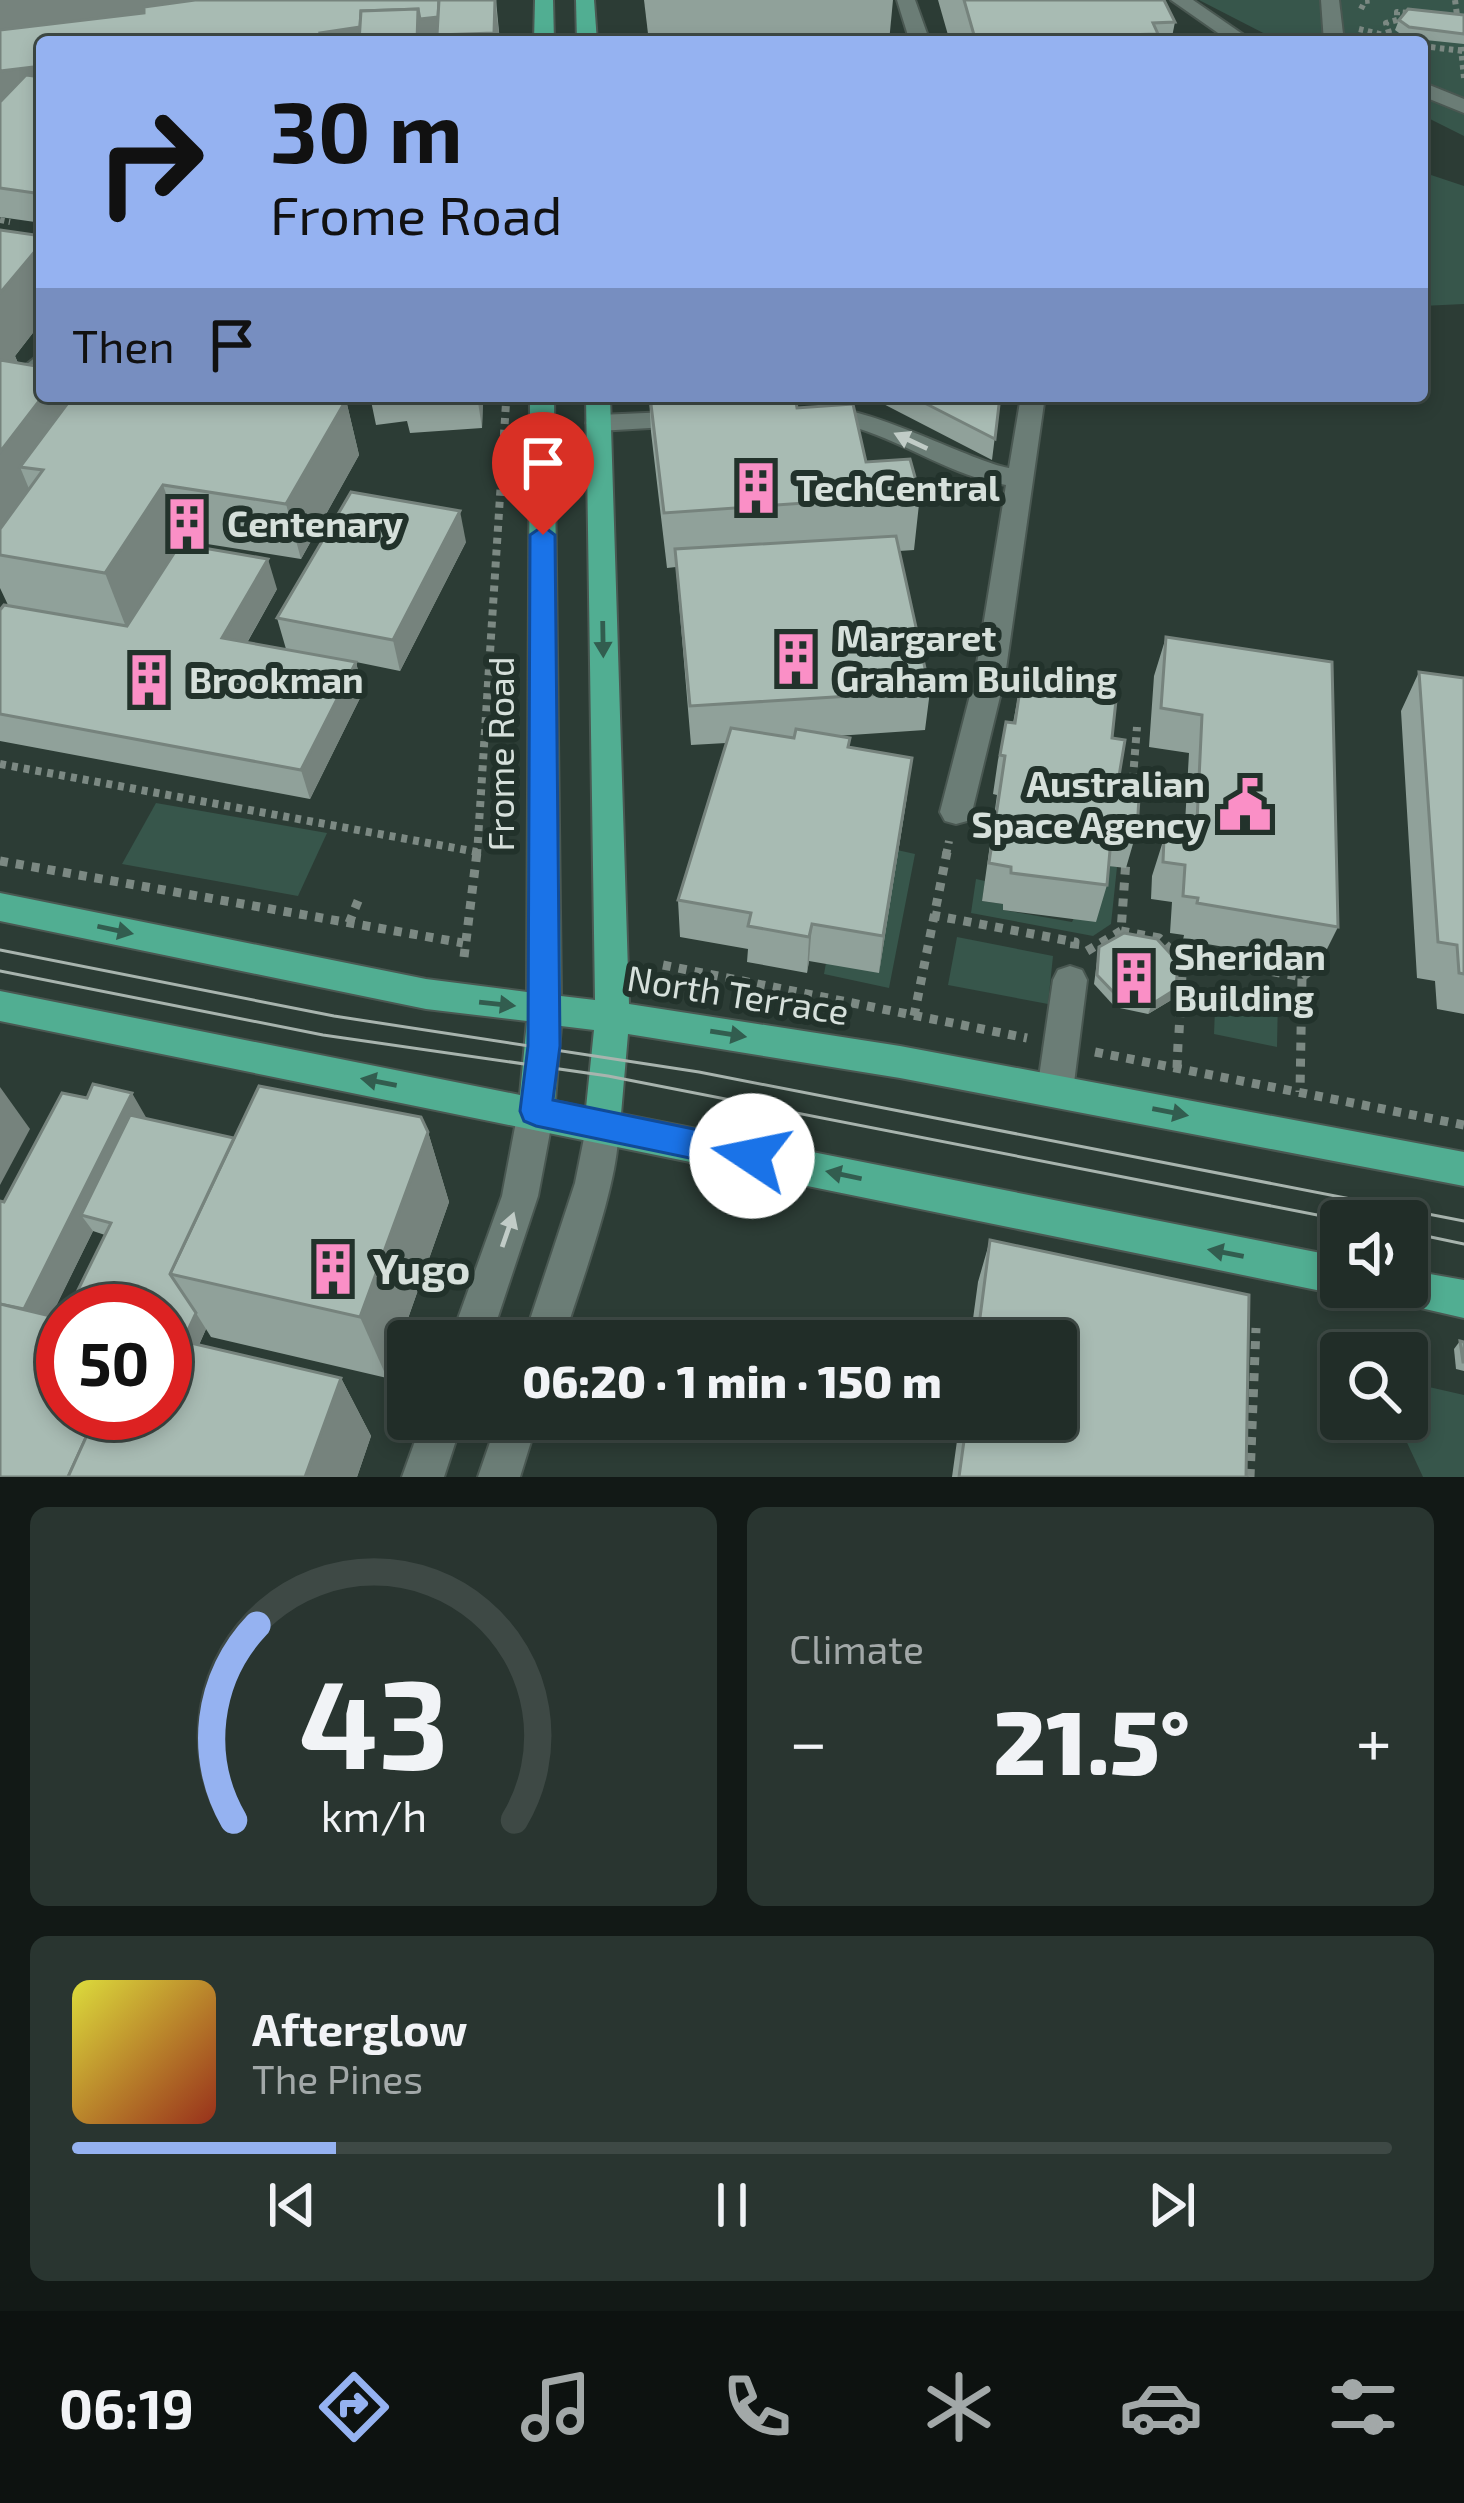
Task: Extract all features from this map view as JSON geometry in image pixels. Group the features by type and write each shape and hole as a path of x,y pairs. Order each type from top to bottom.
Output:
{"main road":[{"path":"544,0 544,36"},
{"path":"585,0 587,36"},
{"name":"Frome Road","path":"536,1111 544,1010 542,402"},
{"path":"598,410 612,1018 602,1125"},
{"name":"North Terrace","path":"0,907 426,994 612,1018 1055,1091 1464,1169"},
{"path":"0,1006 1320,1272"},
{"path":"1428,1292 1464,1299"}],"street":[{"path":"907,0 918,36"},
{"path":"1180,0 1236,36"},
{"path":"1330,0 1333,36"},
{"path":"1428,91 1461,105 1464,78"},
{"path":"956,812 990,676 1033,402"},
{"path":"598,410 722,417"},
{"path":"791,414 861,420 974,470 1021,479"},
{"path":"1055,1091 1070,980"},
{"path":"477,1320 520,1196 536,1111"},
{"path":"550,1320 593,1184 602,1125"},
{"path":"423,1477 436,1440"},
{"path":"500,1477 511,1440"}],"path":[{"path":"1373,36 1359,28 1356,20 1365,1 1374,0"},
{"path":"1455,0 1461,20 1463,68"},
{"path":"1390,36 1386,23 1397,20 1397,12 1417,14"},
{"path":"1437,17 1461,20"},
{"path":"1428,47 1462,51"},
{"path":"0,220 10,222"},
{"path":"464,957 477,852 507,402"},
{"path":"1131,806 1137,727"},
{"path":"0,764 477,852"},
{"path":"914,1016 956,812"},
{"path":"1121,931 1127,848"},
{"path":"0,861 463,943"},
{"path":"349,923 360,896"},
{"path":"932,915 1075,942 1073,959 1121,931 1159,938 1175,954 1302,976 1320,963"},
{"path":"1177,1068 1183,955"},
{"path":"663,965 1464,1125"},
{"path":"1300,1092 1302,976"},
{"path":"1250,1477 1256,1328"}],"green space":[{"path":"1199,0 1464,0 1464,136 1428,118 1428,36 1269,36"},
{"path":"1428,174 1464,186 1464,304 1428,306"},
{"path":"156,803 327,833 298,896 122,864"},
{"path":"897,850 915,854 889,988 824,974 826,963 879,972"},
{"path":"1101,864 1117,867 1111,924 1093,936 971,913 976,879 985,881 982,901 1003,904 1003,910 1072,922"},
{"path":"957,937 1053,956 1048,1004 948,985"},
{"path":"1216,985 1278,996 1277,1047 1214,1034"},
{"path":"1428,1387 1464,1395 1464,1477 1423,1477 1406,1440 1428,1440"}],"building":[{"path":"195,0 439,0 438,17 420,19 418,9 361,11 360,27 321,36 36,36 36,67 0,71 0,30 144,13 144,7"},
{"path":"439,0 495,0 494,33 437,35"},
{"path":"964,0 1164,0 1175,22 1153,23 1158,34 974,36"},
{"path":"418,9 417,36 359,36 361,11"},
{"path":"1408,9 1464,15 1464,34 1409,27 1399,20"},
{"path":"26,75 36,76 36,193 0,188 0,102"},
{"path":"0,230 36,235 36,250 0,293"},
{"path":"0,360 36,366 38,402 0,452"},
{"path":"69,402 345,402 286,504 163,485 105,573 0,555 0,529 43,470 20,467"},
{"path":"651,402 796,402 797,408 853,404 866,462 910,459 920,495 664,513"},
{"path":"923,402 999,402 995,439"},
{"path":"351,492 460,511 393,640 277,618"},
{"name":"Margaret Graham Building","path":"896,536 930,691 690,706 675,549"},
{"name":"Brookman","path":"180,544 268,559 222,638 356,662 301,770 0,714 0,610 4,605 127,626"},
{"path":"1166,637 1332,662 1338,927 1197,903 1198,898 1183,896 1185,865 1163,862 1164,838 1196,843 1202,715 1161,708"},
{"path":"1419,672 1464,678 1464,974 1459,973 1457,945 1438,942"},
{"path":"1022,676 1117,691 1112,738 1125,740 1116,794 1139,798 1137,830 1112,827 1107,885 1011,873 1011,867 989,863 1005,756 1000,755 1006,722 1015,723"},
{"path":"731,728 794,738 796,729 850,738 848,747 912,758 883,936 812,924 809,937 748,926 751,913 678,900"},
{"name":"Sheridan Building","path":"1124,933 1157,939 1178,962 1176,989 1152,1004 1119,998 1097,975 1099,947"},
{"path":"93,1084 132,1093 24,1309 0,1304 0,1201 4,1202 62,1093 87,1098"},
{"path":"259,1086 421,1117 428,1132 360,1317 170,1274"},
{"path":"130,1115 234,1138 170,1274 177,1284 81,1284 111,1223 81,1215"},
{"path":"990,1240 1249,1295 1246,1477 959,1477 964,1440 1077,1440 1077,1320 980,1320"},
{"path":"0,1304 36,1313 36,1440 85,1440 68,1477 0,1477"},
{"path":"192,1343 341,1378 305,1477 68,1477 85,1440 192,1440"}],"tram line":[{"path":"0,950 334,1016 699,1072 1464,1221"},
{"path":"0,971 323,1035 608,1076 1320,1216"},
{"path":"1428,1236 1464,1244"}],"place":[{"name":"TechCentral","path":"756,488"},
{"name":"Centenary","path":"187,524"},
{"name":"Margaret Graham Building","path":"796,659"},
{"name":"Brookman","path":"149,680"},
{"name":"Australian Space Agency","path":"1245,805"},
{"name":"Sheridan Building","path":"1134,978"},
{"name":"Yugo","path":"333,1269"}],"route":[{"path":"543,535 544,1046 536,1111 752,1156"}]}
